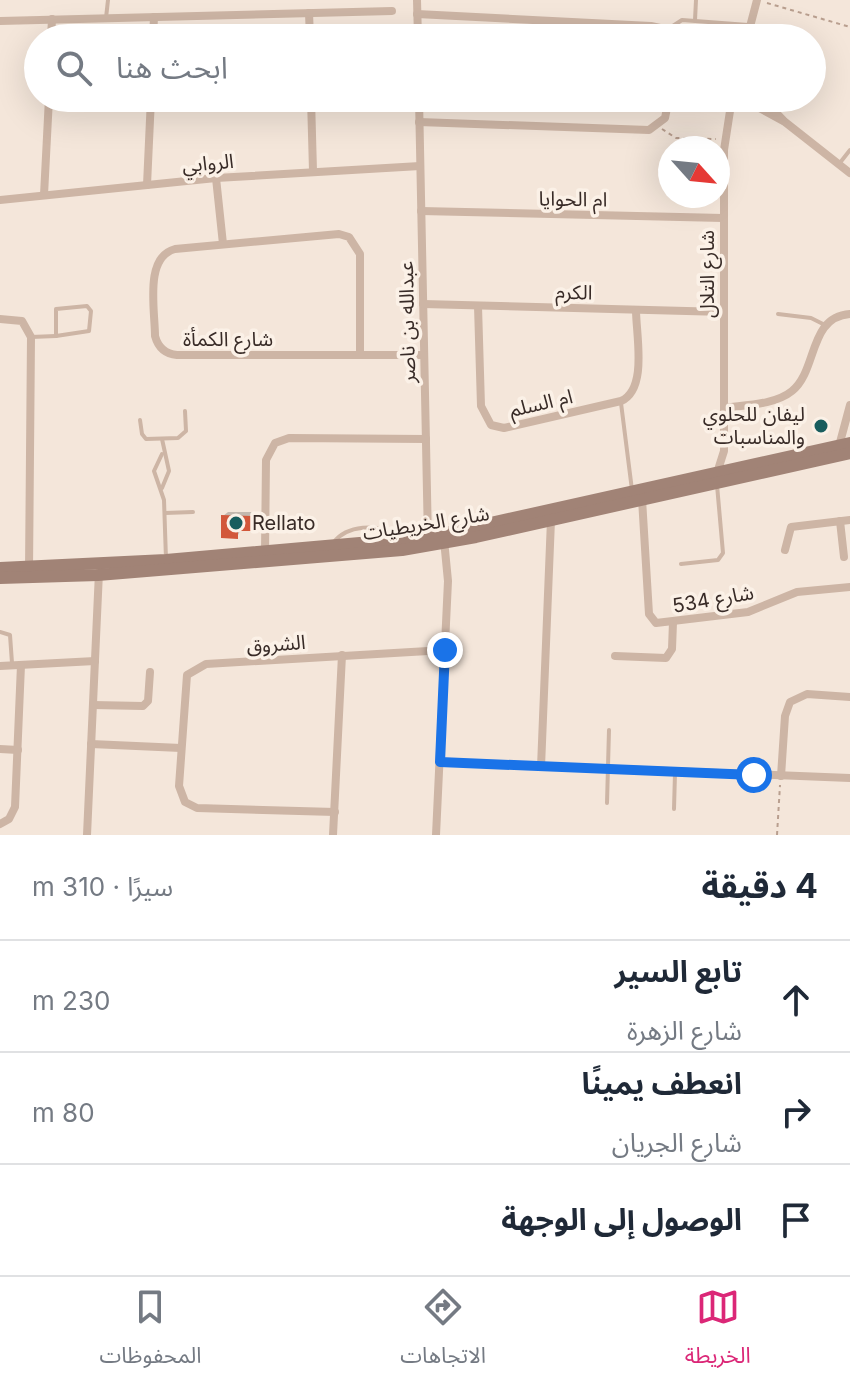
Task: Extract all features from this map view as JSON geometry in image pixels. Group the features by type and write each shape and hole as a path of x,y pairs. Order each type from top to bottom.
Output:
{"street":[{"path":"417,0 417,24"},
{"path":"751,24 757,0"},
{"path":"0,21 392,11"},
{"path":"309,13 309,24"},
{"path":"417,14 612,24"},
{"path":"154,17 154,24"},
{"path":"52,19 52,24"},
{"path":"44,195 48,112"},
{"path":"147,185 150,112"},
{"path":"311,112 313,171"},
{"name":"عبدالله بن ناصر","path":"419,112 428,541"},
{"path":"419,122 645,130 660,124 667,112"},
{"name":"شارع التلال","path":"724,136 729,112"},
{"path":"767,112 785,122"},
{"path":"775,112 850,173"},
{"name":"الروابي","path":"0,200 216,178 420,166"},
{"path":"216,178 223,244"},
{"name":"شارع التلال","path":"717,478 724,451 723,208"},
{"name":"ام الحوايا","path":"421,211 723,218"},
{"name":"شارع الكمأة","path":"360,355 360,254 354,240 339,234 175,249 160,258 156,266 155,336 164,351 177,355 360,355 424,355"},
{"name":"الكرم","path":"423,304 724,312"},
{"name":"ام السلم","path":"478,306 481,406 491,425 509,428 621,401"},
{"path":"621,401 631,396 637,385 636,310"},
{"path":"724,408 790,393 802,379 825,325 835,317 850,314"},
{"path":"0,319 22,321 31,337 29,572"},
{"path":"846,447 850,405"},
{"path":"265,557 266,460 275,443 289,438 426,439"},
{"name":"شارع الخريطيات","path":"717,478 738,469 846,447"},
{"name":"شارع الخريطيات","path":"444,538 846,447"},
{"path":"724,451 730,463 738,469"},
{"name":"شارع الخريطيات","path":"0,578 29,572 265,557 428,541 551,520 637,496"},
{"name":"شارع 534","path":"637,496 650,617 656,623 748,612 797,592 850,587"},
{"path":"541,767 551,520"},
{"path":"785,550 791,527 845,520 844,557"},
{"path":"436,835 448,572 444,538"},
{"name":"شارع الخريطيات","path":"99,569 166,560 265,557 398,541 428,541"},
{"name":"شارع الخريطيات","path":"0,568 29,572"},
{"path":"87,835 99,569"},
{"path":"615,656 666,658 672,649 673,622"},
{"name":"الشروق","path":"335,812 193,807 183,799 180,790 184,684 197,666 445,650"},
{"path":"333,835 342,655"},
{"path":"0,666 95,661"},
{"path":"0,824 14,812 18,750 17,665"},
{"path":"93,705 143,706 148,701 150,672"},
{"path":"781,776 785,711 790,702 807,694 850,697"},
{"path":"91,744 181,748"},
{"path":"0,749 18,750"},
{"path":"440,762 850,778"}],"lane":[{"path":"106,18 108,0"},
{"path":"695,20 696,0"},
{"path":"675,24 677,21 695,20 740,24"},
{"path":"839,164 850,150"},
{"path":"31,337 56,336 89,331 89,307 56,309 56,336"},
{"path":"778,314 811,318 825,325"},
{"path":"621,401 637,496"},
{"path":"140,420 144,438 184,435 185,411"},
{"path":"162,439 162,454 169,471 162,488"},
{"path":"162,454 154,471 162,488 166,560"},
{"path":"681,564 718,560 723,553 717,478"},
{"path":"165,513 193,512"},
{"path":"0,632 6,632 11,639 17,665"},
{"path":"607,803 609,730"},
{"path":"674,809 675,773"}],"path":[{"path":"757,0 850,27"},
{"path":"660,124 674,136"},
{"path":"777,835 781,776"}],"building":[{"name":"Rellato","path":"221,515 252,516 252,531 238,531 238,539 221,538"}],"place":[{"name":"ليفان للحلوي والمناسبات","path":"821,426"},
{"name":"Rellato","path":"236,523"}],"route":[{"path":"445,650 440,762 754,775"}]}
